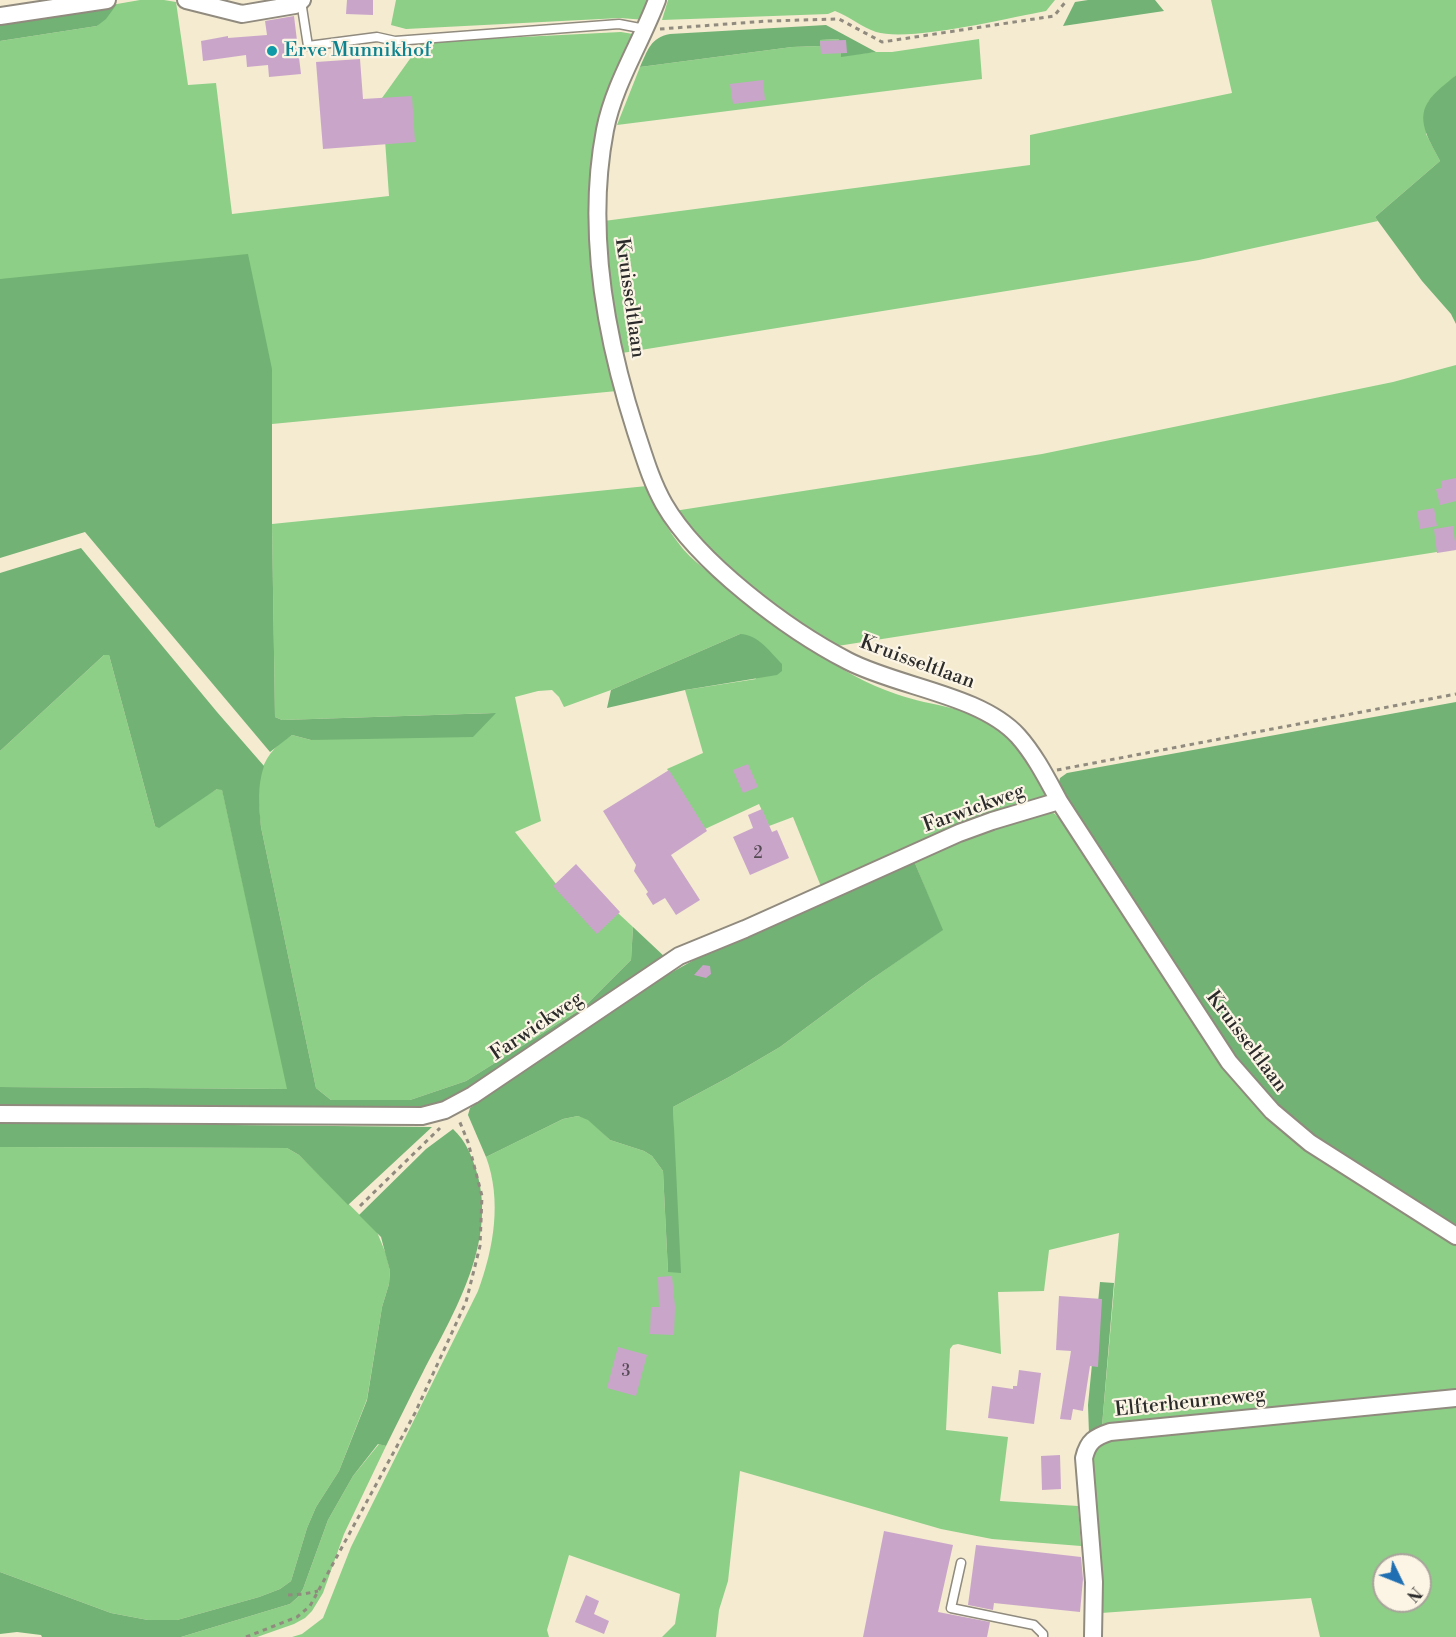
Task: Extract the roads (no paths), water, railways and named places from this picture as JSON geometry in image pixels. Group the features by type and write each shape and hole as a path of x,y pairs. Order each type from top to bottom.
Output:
{"street":[{"path":"0,15 107,0"},
{"path":"186,0 242,14 295,5 302,1"},
{"name":"Kruisseltlaan","path":"657,0 646,30 615,94 605,129 597,210 606,309 623,393 649,471 664,504 689,539 708,559 737,585 794,627 848,661 888,678 969,704 996,718 1017,735 1044,773 1059,801 1229,1062 1272,1111 1310,1143 1456,1236"},
{"name":"Farwickweg","path":"0,1114 422,1116 450,1108 506,1074 679,956 745,929 959,833 1059,801"},
{"name":"Elfterheurneweg","path":"1093,1637 1094,1582 1084,1458 1087,1446 1095,1437 1110,1432 1456,1398"}],"lane":[{"path":"302,1 308,46 377,37 395,41 619,24 646,30"},
{"path":"961,1563 951,1608 1034,1625 1043,1637"}],"place":[{"name":"Erve Munnikhof","path":"272,51"}]}
